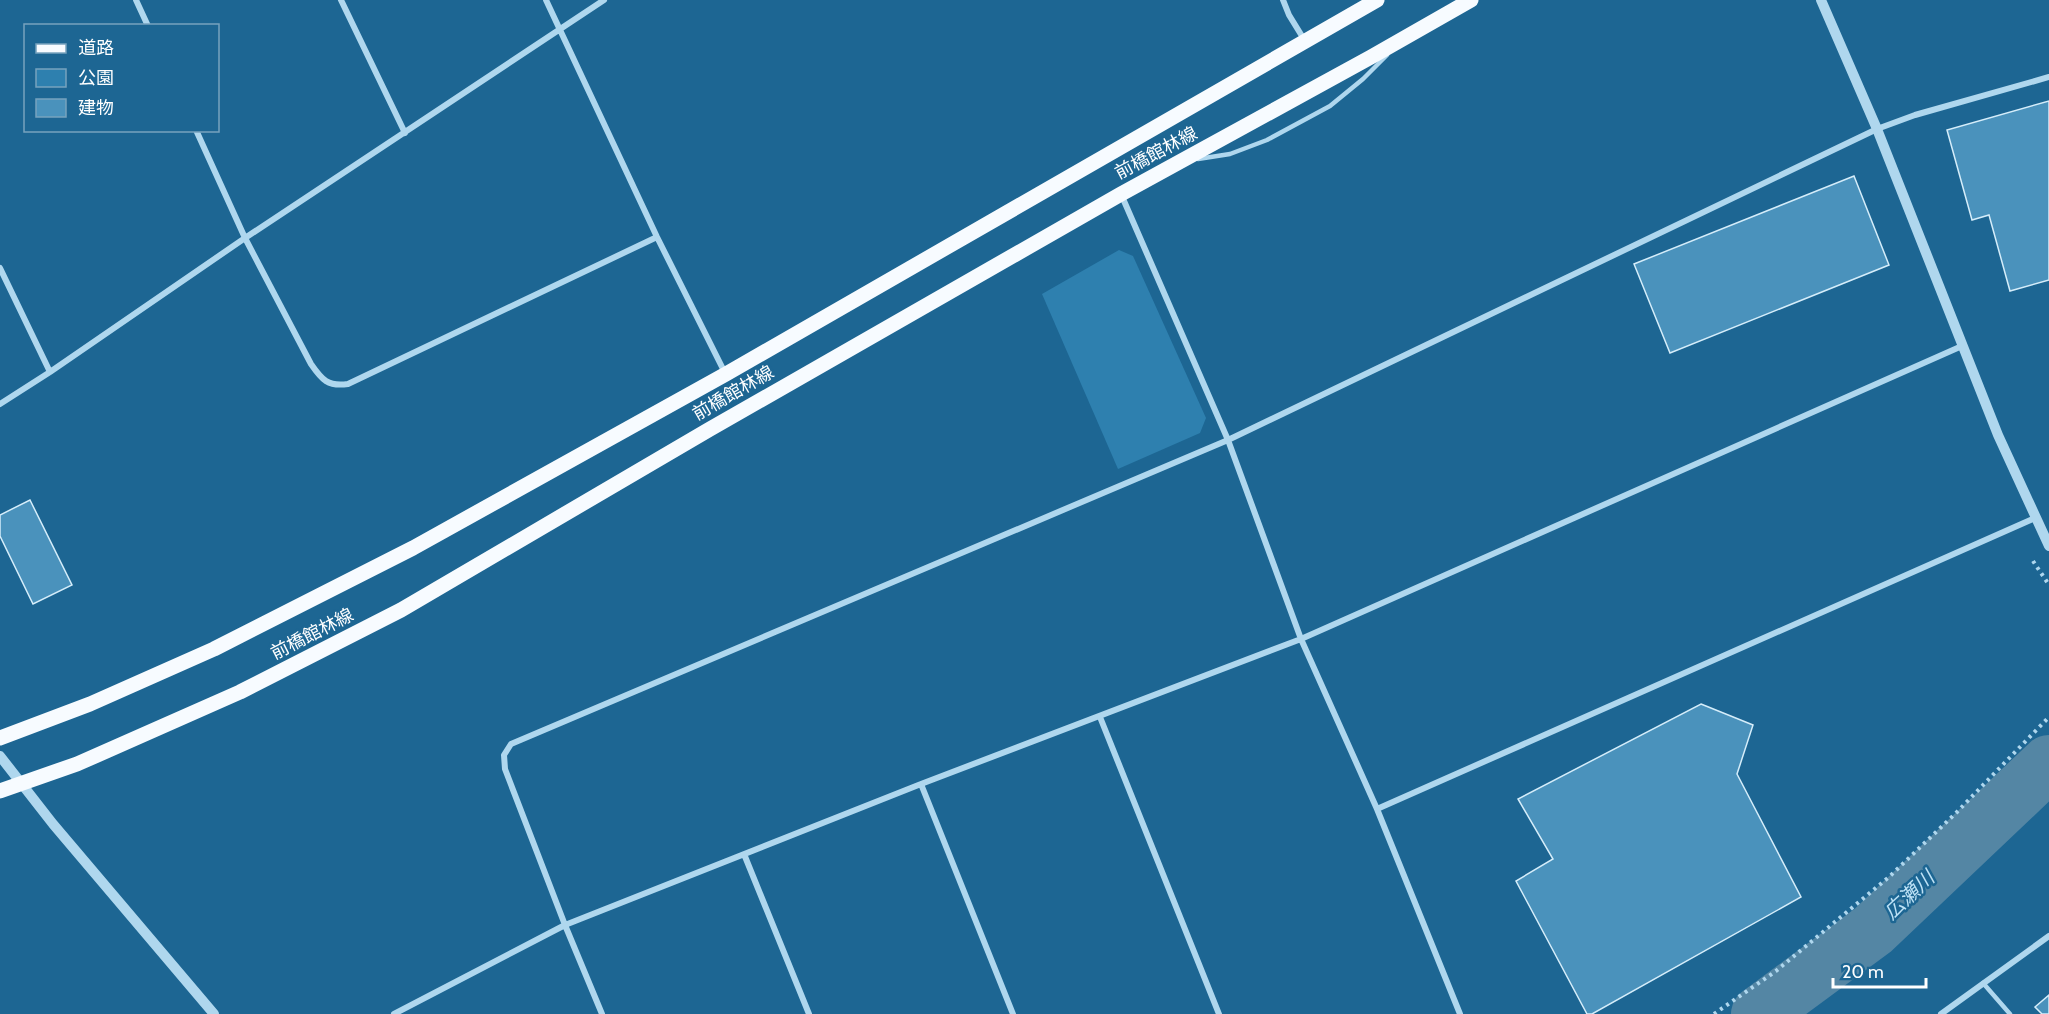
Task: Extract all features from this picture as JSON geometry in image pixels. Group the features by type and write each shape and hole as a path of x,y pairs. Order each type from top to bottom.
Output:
{"main road":[{"name":"前橋館林線","path":"0,738 90,704 214,649 413,548 726,374 1377,0"},
{"name":"前橋館林線","path":"0,791 77,764 240,692 401,610 700,435 1121,194 1471,0"}],"street":[{"path":"136,0 147,24"},
{"path":"341,0 405,133"},
{"path":"546,0 657,237 714,355 726,374"},
{"path":"0,404 604,0"},
{"path":"1283,0 1305,42"},
{"path":"1821,0 1877,129 1998,435 2049,546"},
{"path":"602,1014 505,769 504,755 511,744 1228,440 1877,129 1915,115 2049,77"},
{"path":"197,132 245,238 311,364 326,382 337,386 348,384 657,237"},
{"path":"1121,194 1228,440 1301,639 1377,809 1460,1014"},
{"path":"0,268 50,372"},
{"path":"394,1014 565,925 921,784 1301,639 1962,346"},
{"path":"1377,809 2035,518"},
{"path":"1100,717 1219,1014"},
{"path":"0,756 21,785 214,1014"},
{"path":"921,784 1013,1014"},
{"path":"744,854 809,1014"},
{"path":"1941,1014 2049,936"}],"lane":[{"path":"1183,161 1230,154 1266,140 1330,106 1364,79 1404,38"},
{"path":"1983,983 2010,1014"}],"path":[{"path":"2030,556 2049,585"},
{"path":"1714,1014 1776,971 1889,876 1965,804 2049,717"}],"green space":[{"path":"1119,250 1133,256 1206,418 1200,433 1118,469 1042,294"}],"building":[{"path":"2049,101 2049,280 2010,291 1989,215 1972,220 1947,130"},
{"path":"1854,176 1889,265 1670,353 1634,264"},
{"path":"30,500 72,585 33,604 0,536 0,515"},
{"path":"1701,704 1753,725 1737,774 1801,897 1592,1014 1587,1014 1516,881 1553,859 1518,799"},
{"path":"2049,995 2049,1014 2042,1014 2035,1007"}],"waterway":[{"name":"広瀬川","path":"1759,1014 1873,930 2049,763"}]}
